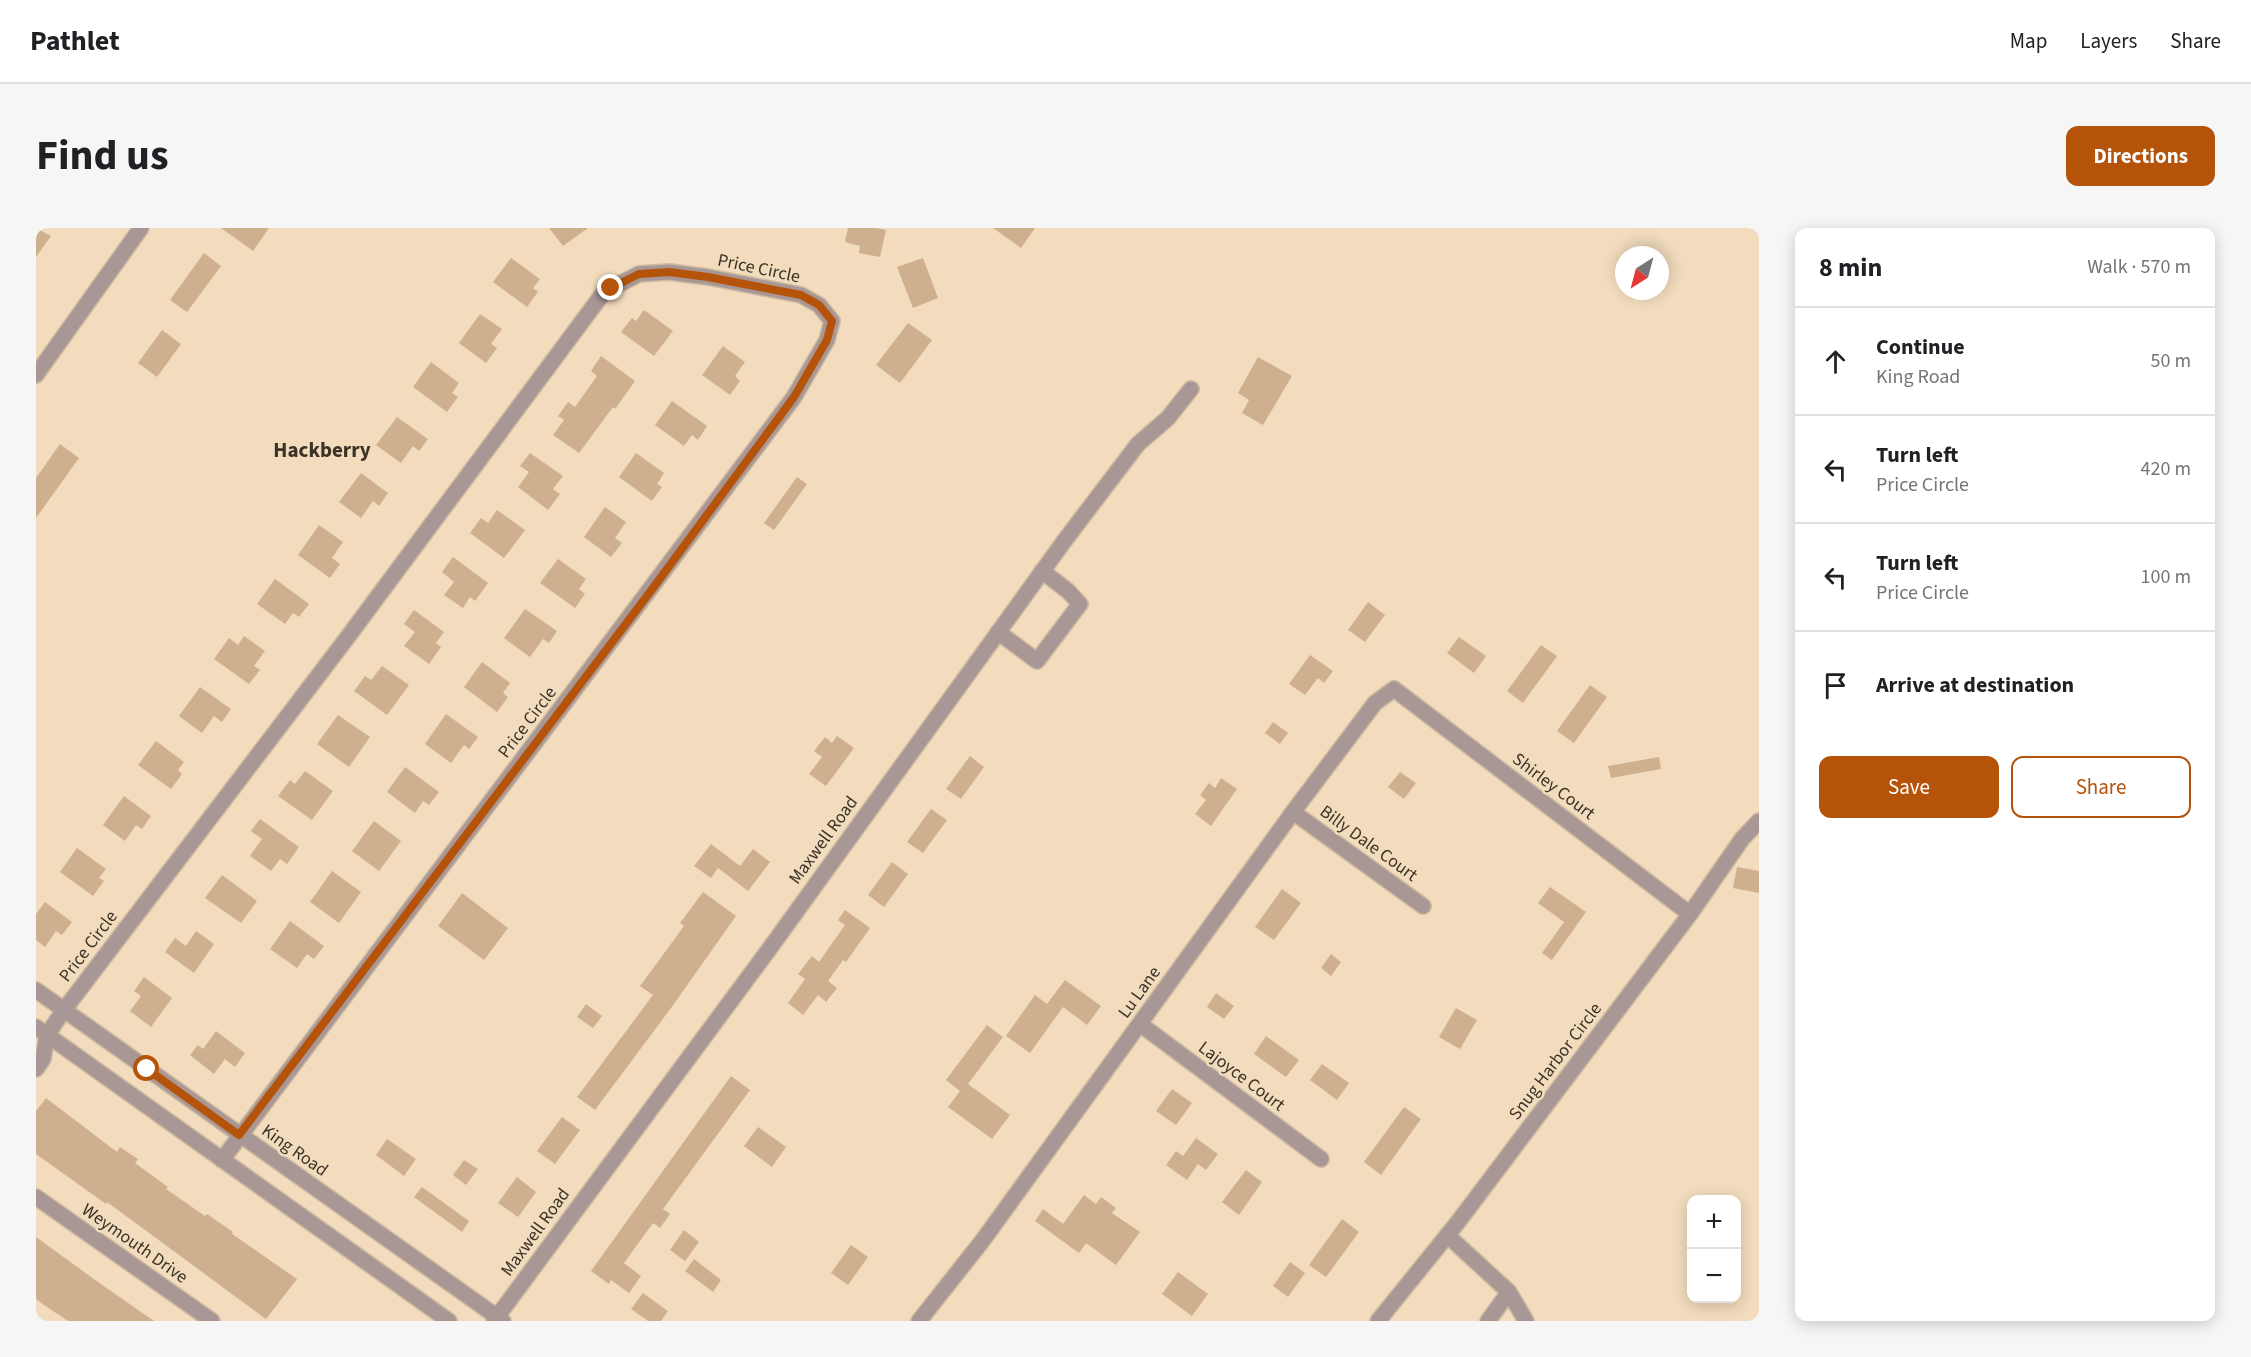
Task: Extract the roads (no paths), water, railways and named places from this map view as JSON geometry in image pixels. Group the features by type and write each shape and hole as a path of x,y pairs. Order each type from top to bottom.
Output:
{"street":[{"path":"36,375 141,228"},
{"name":"Price Circle","path":"64,1010 347,638 604,292 639,274 669,272 801,295 819,305 832,321 827,340 794,397 222,1160"},
{"name":"Maxwell Road","path":"498,1320 1042,571 1138,444 1168,418 1191,389"},
{"path":"998,632 1037,661 1080,604 1068,591 1042,571"},
{"name":"Lu Lane","path":"919,1321 983,1240 1293,812 1375,703 1394,689"},
{"name":"Shirley Court","path":"1394,689 1690,914"},
{"name":"Billy Dale Court","path":"1293,812 1423,906"},
{"name":"Snug Harbor Circle","path":"1378,1321 1447,1235 1690,914 1742,839 1759,821"},
{"name":"King Road","path":"36,990 498,1320"},
{"path":"40,1034 64,1010"},
{"name":"Lajoyce Court","path":"1140,1024 1321,1159"},
{"path":"36,1069 43,1059 40,1034"},
{"path":"40,1034 449,1321"},
{"name":"Weymouth Drive","path":"36,1197 212,1321"},
{"path":"1447,1235 1509,1292 1526,1321"},
{"path":"1488,1321 1509,1292"}],"district":[{"name":"Hackberry","path":"322,450"}]}
